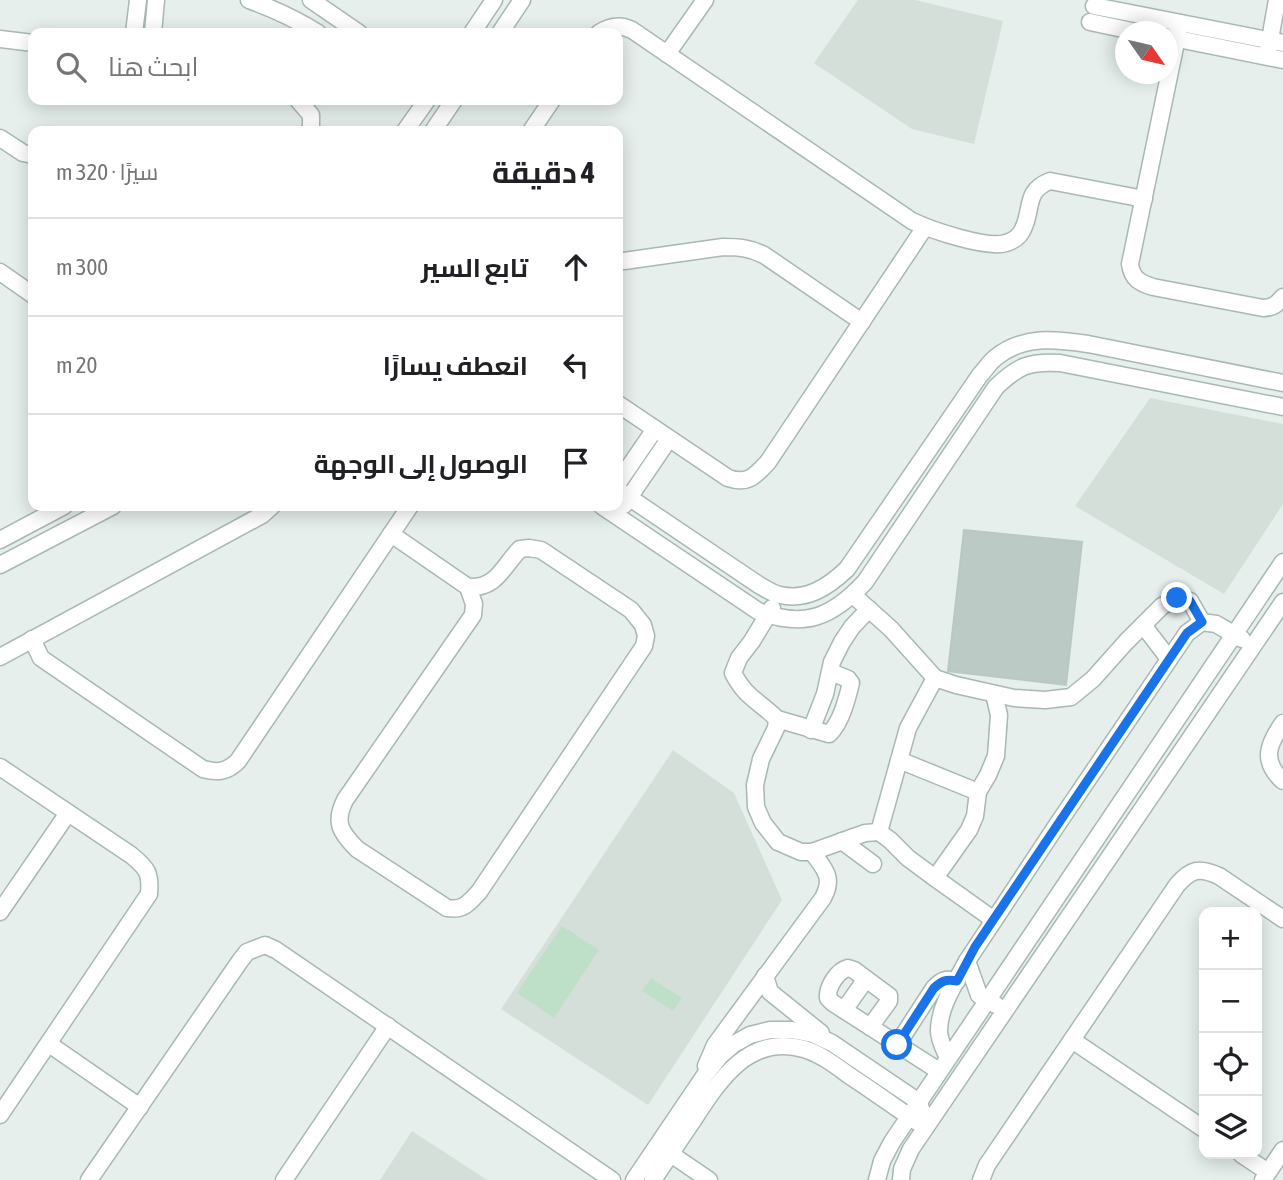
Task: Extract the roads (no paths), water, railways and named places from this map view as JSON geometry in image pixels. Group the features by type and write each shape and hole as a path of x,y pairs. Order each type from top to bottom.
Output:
{"street":[{"path":"135,28 138,0"},
{"path":"153,28 156,0"},
{"path":"249,0 289,16 309,28"},
{"path":"311,0 352,28"},
{"path":"474,28 494,0"},
{"path":"503,28 522,0"},
{"path":"667,54 705,0"},
{"path":"1276,50 1277,0"},
{"path":"1094,6 1180,23 1276,50"},
{"path":"1090,22 1115,27"},
{"path":"1178,27 1180,23"},
{"path":"611,28 624,27 667,54 925,228 981,242 1005,244 1018,236 1024,228 1035,190 1050,181 1144,199"},
{"path":"0,39 28,42"},
{"path":"1178,39 1276,50"},
{"path":"1164,84 1130,264 1131,272 1142,284 1263,308 1271,308 1283,297"},
{"path":"302,105 311,115 311,126"},
{"path":"408,126 420,105"},
{"path":"424,105 438,125 451,105"},
{"path":"534,126 549,105"},
{"path":"0,138 28,154"},
{"path":"623,407 728,478 748,480 768,462 925,228"},
{"path":"623,261 723,247 753,250 862,322"},
{"path":"0,272 28,292"},
{"path":"669,439 624,494 759,585 781,596 798,597 817,592 847,569 979,375 995,358 1016,347 1041,339 1088,344 1283,383"},
{"path":"610,511 767,614 792,620 812,618 831,611 853,595 864,582 996,387 1010,373 1024,366 1041,361 1079,366 1283,407"},
{"path":"951,417 966,431"},
{"path":"623,476 655,429"},
{"path":"0,540 55,511"},
{"path":"0,564 103,511"},
{"path":"0,657 266,511"},
{"path":"32,639 41,658 202,769 215,773 225,771 238,761 407,511"},
{"path":"617,516 619,511"},
{"path":"391,534 468,587 489,584 520,549 541,550 631,610 643,625 646,636 643,646 479,892 470,903 455,910 447,908 357,849 342,831 339,812 473,615 474,604 468,587"},
{"path":"877,1180 882,1161 892,1142 1283,562"},
{"path":"853,595 891,629 935,678 1014,698 1045,700 1071,697 1093,679 1162,606 1177,598 1190,601 1202,622"},
{"path":"781,596 738,659 733,673 750,698 777,719 829,734 834,729 848,697 851,683 831,672 832,662 852,627 869,609"},
{"path":"901,1180 902,1170 911,1149 1283,602"},
{"path":"944,1064 939,1032 943,1009 967,961 1187,633 1202,622 1216,624 1254,646"},
{"path":"1143,625 1170,659"},
{"path":"878,832 908,729 935,678"},
{"path":"936,878 969,831 975,816 978,792 996,756 999,715 994,694"},
{"path":"777,719 776,728 761,760 755,785 756,807 763,823 778,842 801,852 812,852 865,833 878,832 908,858 994,920"},
{"path":"1283,723 1268,755 1270,765 1283,781"},
{"path":"899,760 978,792"},
{"path":"0,767 144,866 150,881 149,894 0,1115"},
{"path":"0,912 68,813"},
{"path":"842,841 873,864"},
{"path":"701,1082 715,1045 828,888 827,873 812,852"},
{"path":"981,1180 987,1165 1187,873 1208,871 1219,876 1283,919"},
{"path":"89,1180 240,961 247,952 265,945 612,1180"},
{"path":"967,961 979,995 1005,1011"},
{"path":"870,1027 890,998 866,979 848,968 843,969 829,988 828,998 844,1010 897,1045 944,1064"},
{"path":"765,976 770,992 832,1043 919,1102 925,1128"},
{"path":"844,1010 866,979"},
{"path":"897,1045 934,988 947,979 957,981"},
{"path":"284,1180 388,1026"},
{"path":"653,1180 664,1149 701,1082 720,1056 734,1044 750,1035 770,1030 813,1034 832,1043"},
{"path":"1072,1040 1199,1126"},
{"path":"49,1044 140,1107"},
{"path":"634,1180 664,1149 734,1066 751,1053 771,1046 806,1049 824,1057 925,1128"},
{"path":"664,1149 709,1180"},
{"path":"1247,1159 1266,1176 1283,1150"}]}
